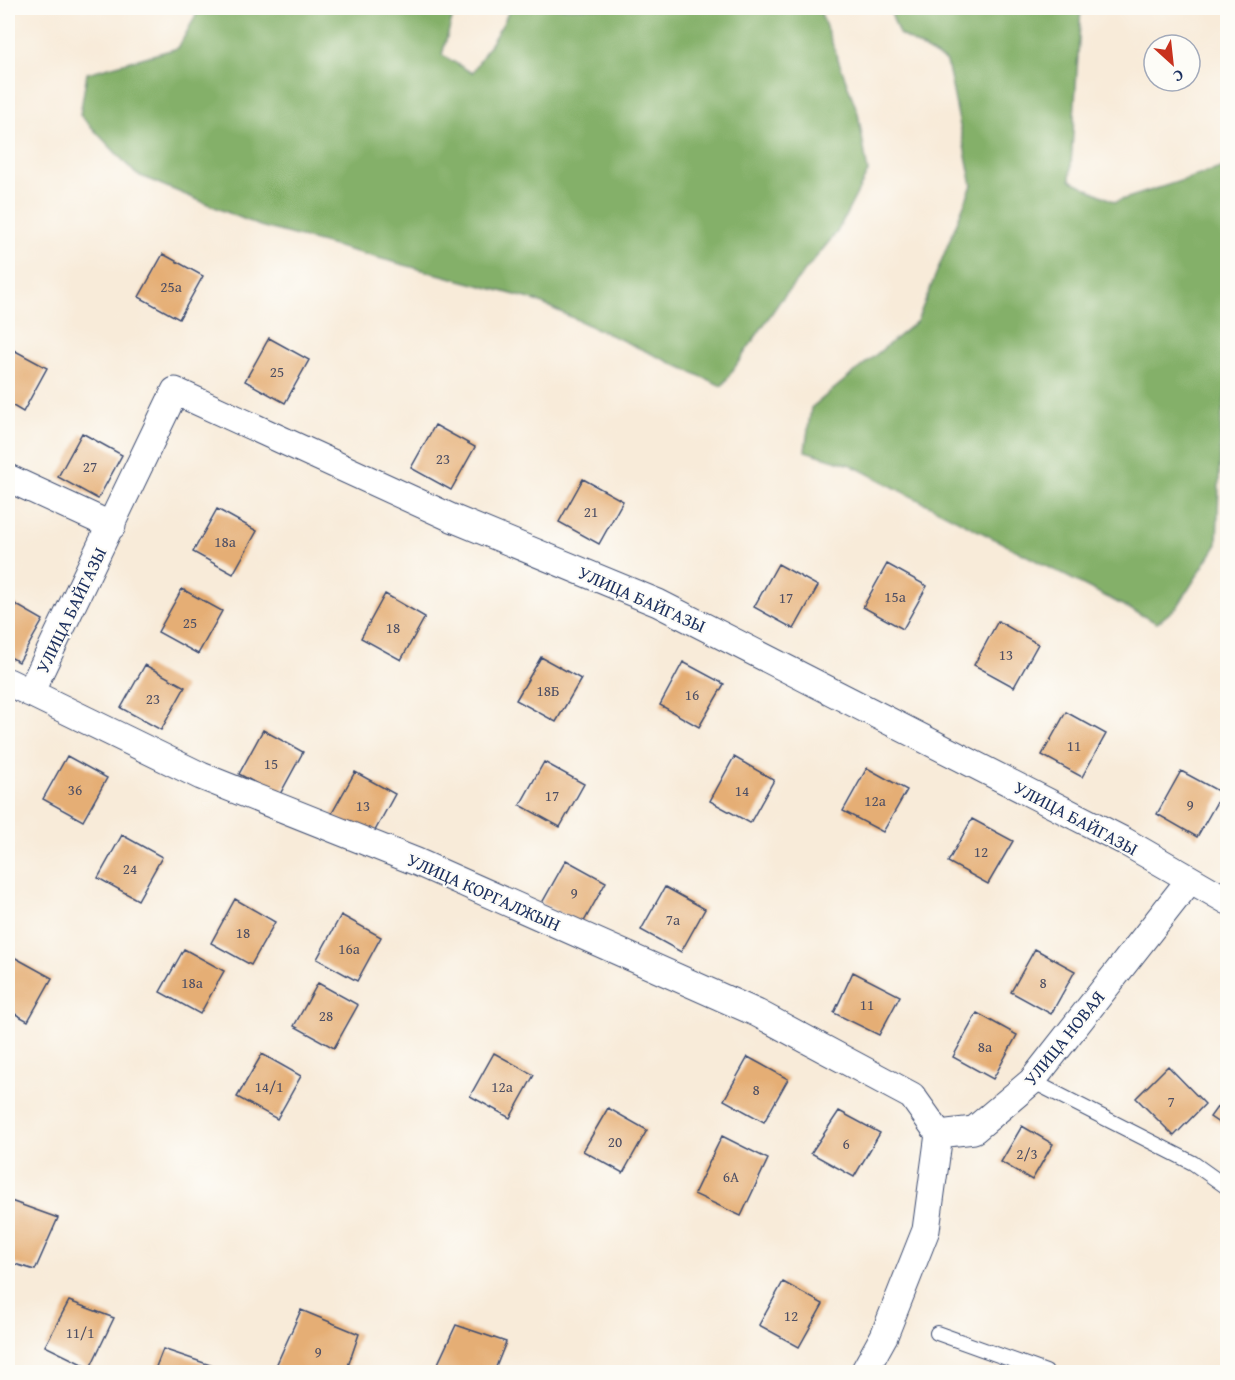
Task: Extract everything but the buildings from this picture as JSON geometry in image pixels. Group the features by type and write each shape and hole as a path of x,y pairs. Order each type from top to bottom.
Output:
{"street":[{"name":"УЛИЦА БАЙГАЗЫ","path":"19,687 112,526 175,392 452,518 658,603 1124,841 1227,902"},
{"name":"УЛИЦА БАЙГАЗЫ","path":"8,478 112,526"},
{"name":"УЛИЦА КОРГАЛЖЫН","path":"19,687 201,776 417,862 757,1013 912,1096 939,1134"},
{"name":"УЛИЦА НОВАЯ","path":"939,1134 974,1130 1032,1081 1189,881"},
{"path":"864,1372 884,1336 926,1230 939,1134"}],"lane":[{"path":"1032,1081 1193,1163 1227,1188"},
{"path":"937,1333 1046,1372"}],"green space":[{"path":"200,8 455,8 442,55 472,73 504,22 510,8 819,8 858,113 868,172 837,232 780,301 722,386 534,300 260,226 136,174 80,115 87,73 178,48"},
{"path":"889,8 1081,8 1070,180 1115,202 1227,166 1228,374 1221,425 1217,544 1178,606 1157,623 851,465 805,451 811,408 917,321 972,185 947,62 899,34"}]}
